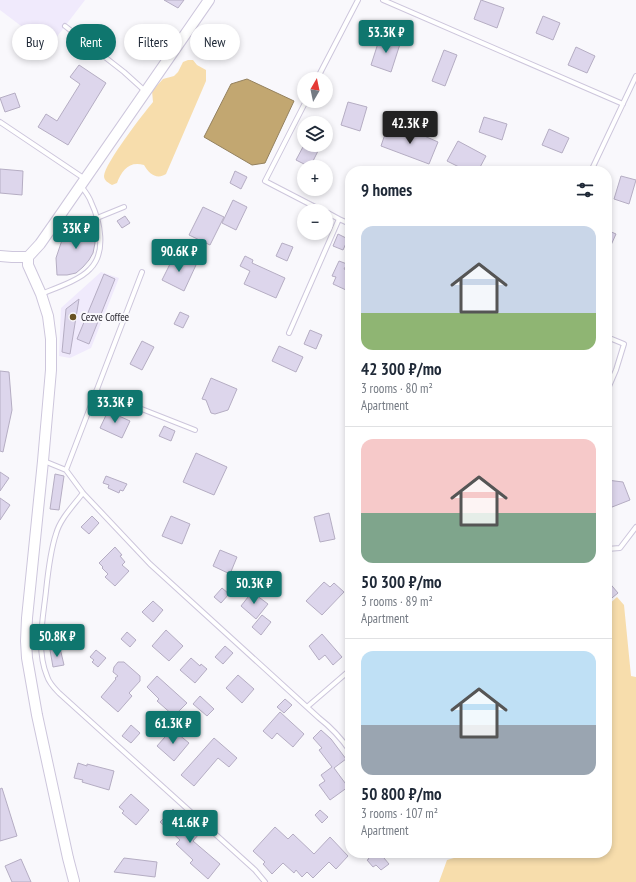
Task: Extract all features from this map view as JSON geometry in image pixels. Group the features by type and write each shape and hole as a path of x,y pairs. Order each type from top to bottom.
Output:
{"street":[{"path":"74,881 38,722 27,658 27,618 51,370 51,339 48,316 42,294 28,265 28,257 40,244 83,183 209,0"},
{"path":"0,256 28,257"}],"lane":[{"path":"321,72 358,0"},
{"path":"383,0 623,104"},
{"path":"65,26 124,72 146,92"},
{"path":"593,166 636,76"},
{"path":"302,108 264,180 310,204"},
{"path":"0,122 83,183 97,218 100,248 90,269 80,276 42,294"},
{"path":"97,218 124,207"},
{"path":"333,216 345,222"},
{"path":"289,333 339,219"},
{"path":"66,470 142,272"},
{"path":"612,339 624,344 612,379"},
{"path":"96,391 194,430"},
{"path":"43,461 66,470 82,494 150,564 340,736 345,744"},
{"path":"82,494 56,533 50,560 41,633 46,675 51,684 59,693 255,870 265,882"},
{"path":"612,549 620,548 636,527"},
{"path":"308,707 345,674"}],"shaded area":[{"path":"0,0 85,0 58,35 58,24 19,24 0,10"},
{"path":"193,60 197,65 206,70 206,81 166,174 163,176 156,176 148,171 144,165 134,164 121,174 117,183 112,185 104,178 111,161 125,139 153,102 152,91 163,79 174,76 178,72 183,62"},
{"path":"247,79 294,101 265,163 252,165 204,137 231,84"},
{"path":"101,272 119,278 91,348 70,358 59,356 61,308"},
{"path":"617,597 624,605 631,676 636,677 636,882 439,882 447,860 454,858 612,858 612,602"}],"building":[{"path":"164,0 184,0 178,8"},
{"path":"481,0 504,8 497,28 474,19"},
{"path":"543,16 560,23 553,40 536,33"},
{"path":"380,37 400,44 391,72 371,65"},
{"path":"576,47 595,56 587,73 568,65"},
{"path":"444,50 457,55 445,86 432,81"},
{"path":"79,65 106,83 68,145 38,127 46,114 57,121 80,84 70,77"},
{"path":"15,93 20,107 5,112 0,98"},
{"path":"348,102 367,107 360,131 341,125"},
{"path":"484,117 507,124 502,140 479,132"},
{"path":"387,128 411,136 413,131 438,142 429,164 381,146"},
{"path":"549,129 569,138 562,153 542,145"},
{"path":"458,141 486,156 481,166 457,166 447,161"},
{"path":"300,152 318,152 314,160 296,160"},
{"path":"0,169 23,171 22,195 0,193"},
{"path":"235,171 247,177 241,189 230,183"},
{"path":"621,176 636,180 629,204 614,199"},
{"path":"233,200 247,207 236,230 222,223"},
{"path":"203,207 224,217 210,245 189,235"},
{"path":"125,216 130,223 122,228 117,221"},
{"path":"92,225 95,234 95,243 93,253 89,260 76,273 57,275 56,258 62,240 68,233 75,229 82,226"},
{"path":"612,232 616,234 612,243"},
{"path":"338,234 345,238 345,246 343,250 333,246"},
{"path":"282,243 293,247 287,261 276,256"},
{"path":"175,254 196,265 184,291 162,280"},
{"path":"245,256 253,260 252,263 285,278 276,298 244,284 250,271 240,266"},
{"path":"339,261 345,263 345,290 333,284 336,277 332,276"},
{"path":"104,274 115,279 89,344 77,339"},
{"path":"79,299 70,354 62,352 66,309"},
{"path":"180,312 189,316 183,328 174,324"},
{"path":"310,330 322,335 316,349 304,344"},
{"path":"142,341 154,347 142,370 130,364"},
{"path":"279,346 303,357 296,372 272,361"},
{"path":"0,371 9,372 12,410 3,452 0,451"},
{"path":"211,378 237,389 228,410 215,414 211,413 206,400 202,399"},
{"path":"108,411 130,421 122,438 100,428"},
{"path":"164,426 175,431 171,441 159,436"},
{"path":"196,453 227,467 214,495 183,482"},
{"path":"0,472 9,478 0,491"},
{"path":"55,474 64,476 59,510 50,509"},
{"path":"106,476 127,484 123,491 120,490 119,493 108,488 109,485 103,483"},
{"path":"612,481 623,482 630,500 612,507"},
{"path":"0,498 10,505 0,520"},
{"path":"329,513 335,539 320,542 314,517"},
{"path":"92,516 99,523 89,534 81,527"},
{"path":"171,516 190,524 182,544 162,536"},
{"path":"115,547 122,555 120,556 125,562 122,565 129,571 115,586 105,577 108,574 99,563"},
{"path":"220,550 237,557 230,574 213,566"},
{"path":"324,582 330,587 334,583 344,592 322,615 306,601"},
{"path":"612,586 618,593 612,598"},
{"path":"222,588 229,594 221,603 214,597"},
{"path":"252,592 268,604 256,619 241,606"},
{"path":"153,601 163,610 153,622 142,612"},
{"path":"262,615 271,622 261,635 252,627"},
{"path":"166,630 183,646 169,661 152,646"},
{"path":"127,632 136,640 130,647 121,639"},
{"path":"322,634 342,657 333,665 325,655 319,660 309,646"},
{"path":"225,646 233,653 223,664 215,657"},
{"path":"60,648 64,665 53,667 50,650"},
{"path":"96,650 106,658 98,667 92,662 94,660 90,657"},
{"path":"191,658 200,666 201,664 207,669 195,683 180,670"},
{"path":"118,662 124,662 140,676 140,681 129,693 132,696 118,712 101,697 118,676 113,672 114,667"},
{"path":"238,675 254,689 242,703 226,688"},
{"path":"157,676 187,703 174,716 157,701 159,699 147,687"},
{"path":"200,696 214,709 207,716 193,704"},
{"path":"285,699 292,705 284,713 277,707"},
{"path":"280,712 304,734 293,747 277,733 272,739 263,731"},
{"path":"131,725 140,733 131,743 122,736"},
{"path":"172,729 189,743 174,761 157,746"},
{"path":"321,730 331,739 345,758 345,760 334,768 345,783 345,789 330,800 319,785 325,781 321,775 332,767 319,750 322,748 313,738"},
{"path":"214,738 237,758 229,767 218,758 194,786 181,775"},
{"path":"78,763 114,771 109,790 74,778"},
{"path":"2,788 17,836 0,841 0,789"},
{"path":"131,794 149,810 136,825 122,813 124,811 119,807"},
{"path":"173,809 199,834 193,841 220,864 208,879 190,863 193,860 176,844 180,840 160,822"},
{"path":"320,810 328,817 322,823 315,815"},
{"path":"275,827 288,839 293,834 314,854 330,837 345,853 346,858 336,869 329,862 313,878 307,872 302,877 296,870 294,873 283,863 272,874 263,864 265,862 253,851"},
{"path":"124,858 157,862 155,877 114,872"},
{"path":"368,858 384,858 389,864 381,870 376,865 373,867 367,860 369,859"},
{"path":"21,859 31,882 12,882 5,866"}],"place":[{"name":"Cezve Coffee","path":"73,317"}]}
